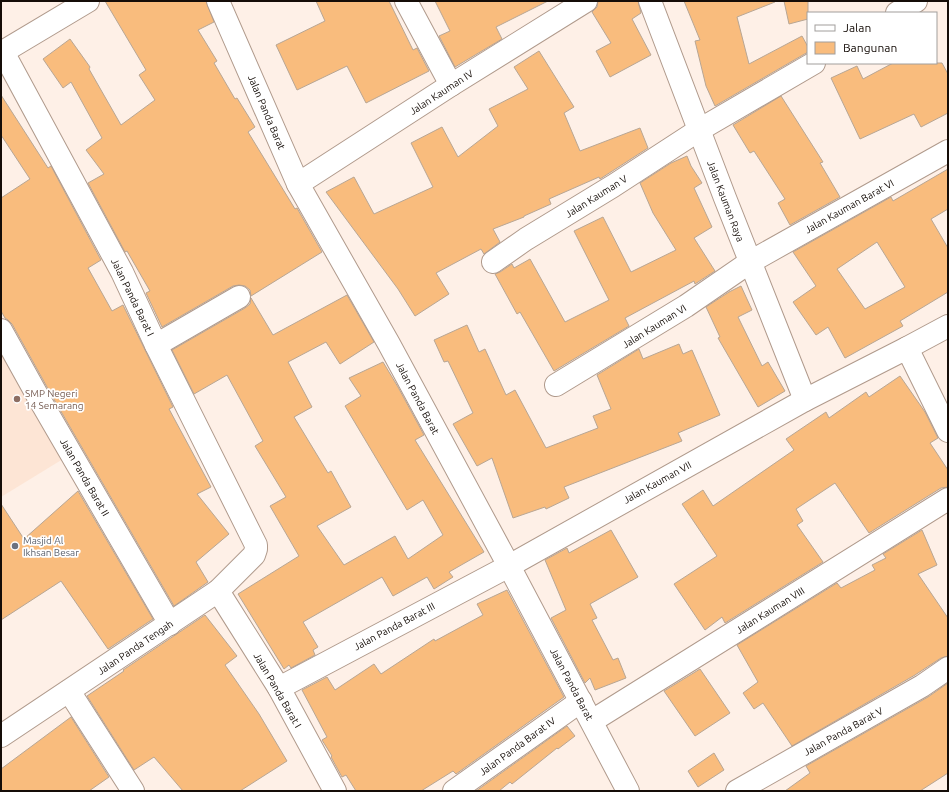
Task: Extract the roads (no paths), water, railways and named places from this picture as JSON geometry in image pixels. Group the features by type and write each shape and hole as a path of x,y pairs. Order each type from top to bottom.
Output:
{"street":[{"path":"2,52 88,1"},
{"name":"Jalan Panda Barat","path":"218,1 298,184 389,344 628,791"},
{"path":"406,1 451,85"},
{"name":"Jalan Kauman IV","path":"298,184 451,85 586,1"},
{"name":"Jalan Kauman Raya","path":"650,1 681,80 698,130 805,400"},
{"path":"899,12 916,1"},
{"name":"Jalan Panda Barat I","path":"2,52 122,272 156,345 256,545"},
{"name":"Jalan Kauman V","path":"493,262 526,239 613,186 698,130 812,64"},
{"name":"Jalan Kauman Barat VI","path":"750,262 948,151"},
{"name":"Jalan Kauman VI","path":"556,385 628,343 686,306 750,262"},
{"path":"156,345 239,297"},
{"name":"Jalan Kauman VII","path":"509,566 632,495 805,400 948,326"},
{"name":"Jalan Panda Barat II","path":"1,330 41,402 170,624"},
{"path":"907,348 948,431"},
{"name":"Jalan Kauman VIII","path":"592,722 948,499"},
{"name":"Jalan Panda Tengah","path":"1,736 218,591 254,555 256,545"},
{"name":"Jalan Panda Barat III","path":"279,688 509,566"},
{"name":"Jalan Panda Barat I","path":"218,591 279,688 329,789"},
{"name":"Jalan Panda Barat V","path":"737,791 922,686 948,668"},
{"path":"69,691 133,791"},
{"name":"Jalan Panda Barat IV","path":"454,791 581,701"}],"place":[{"name":"SMP Negeri 14 Semarang","path":"17,399"},
{"name":"Masjid Al Ikhsan Besar","path":"15,546"}]}
